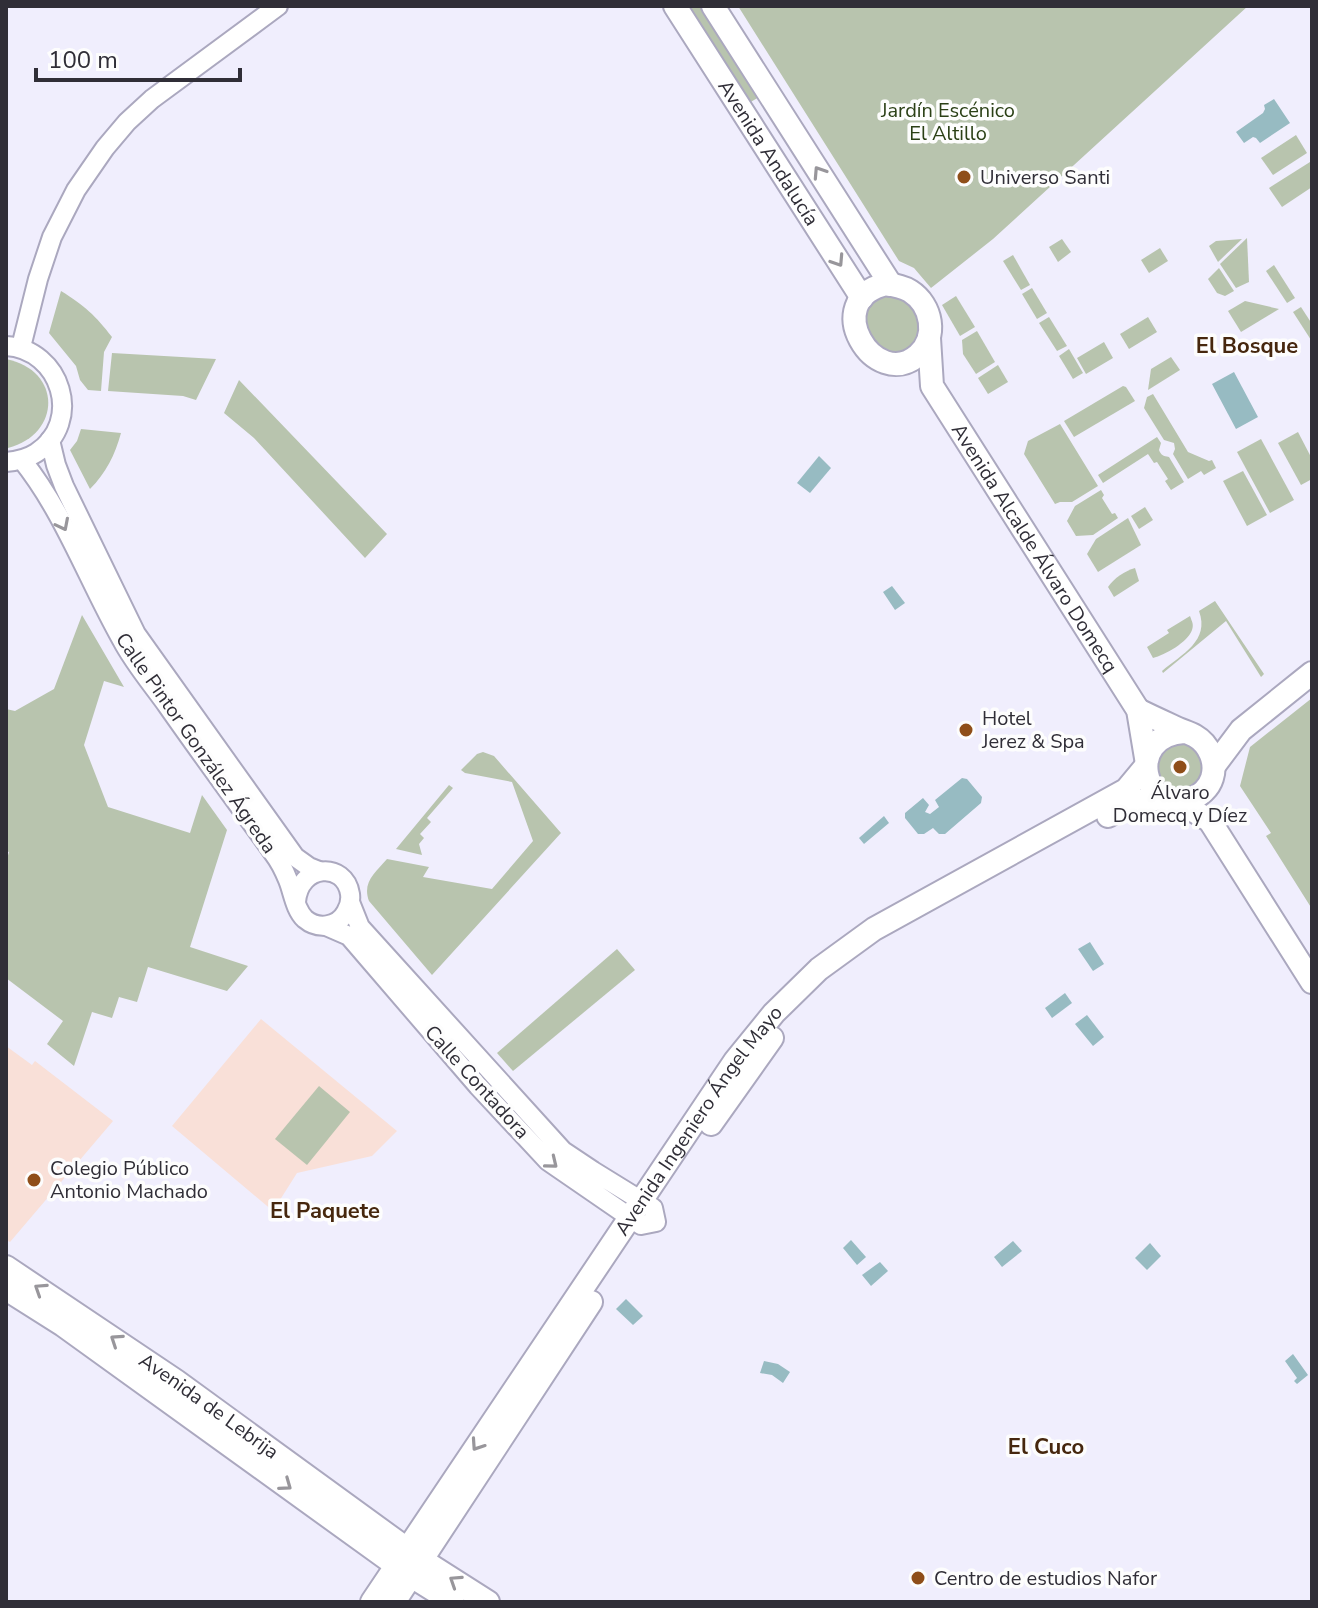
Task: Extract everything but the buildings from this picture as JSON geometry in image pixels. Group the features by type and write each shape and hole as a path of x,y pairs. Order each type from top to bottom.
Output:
{"main road":[{"name":"Avenida Andalucía","path":"675,6 862,298"},
{"name":"Avenida Andalucía","path":"713,6 891,285"},
{"path":"891,285 910,291 926,308 931,332 918,356 906,363 892,364 869,353 861,342 854,318 862,298 874,287 891,285"},
{"name":"Avenida Alcalde Álvaro Domecq","path":"929,338 932,386"},
{"name":"Avenida Alcalde Álvaro Domecq","path":"892,364 932,386 1138,710 1146,762"},
{"path":"1168,799 1189,800 1199,796 1207,788 1213,772 1241,730 1312,673"},
{"path":"1138,710 1190,734 1206,745 1212,755 1213,772 1209,796 1210,821"},
{"path":"1241,730 1165,736 1156,742 1146,762 1150,784 1168,799 1210,821 1312,982"},
{"name":"Avenida Ingeniero Ángel Mayo","path":"372,1602 409,1562 641,1213 735,1061 774,1013 819,969 874,929 1126,790 1146,762"},
{"name":"Avenida Ingeniero Ángel Mayo","path":"641,1213 774,1036 830,978 880,940 1123,807 1133,802 1168,799"},
{"name":"Avenida de Lebrija","path":"6,1267 176,1381 409,1562"},
{"name":"Avenida de Lebrija","path":"6,1289 409,1562"},
{"path":"409,1562 453,1602"},
{"path":"409,1562 488,1602"},
{"name":"Avenida Ingeniero Ángel Mayo","path":"394,1602 409,1562"}],"street":[{"path":"14,461 38,452 50,440 62,410 61,391 54,373 40,358 13,347 52,237 76,190 105,148 152,99 278,6"},
{"name":"Calle Pintor González Ágreda","path":"50,440 64,486 136,634 295,857 319,871"},
{"name":"Calle Pintor González Ágreda","path":"14,461 48,494 123,643 282,865 296,902"},
{"path":"319,871 343,878 350,902 342,918 326,926 306,920 296,902 301,882 319,871"},
{"name":"Calle Contadora","path":"350,902 360,927 563,1151 593,1171 641,1213"},
{"name":"Calle Contadora","path":"326,926 349,936 478,1086 548,1161 641,1213"}],"shaded area":[{"path":"1274,99 1290,123 1260,143 1253,137 1244,143 1236,132 1263,113 1264,105"},
{"path":"1234,372 1258,417 1236,429 1212,384"},
{"path":"819,456 831,468 810,493 797,483"},
{"path":"892,586 905,603 895,610 883,592"},
{"path":"962,778 967,779 982,797 981,803 945,834 939,834 933,828 918,834 905,818 905,813 923,798 929,805 925,812 930,814 939,807 935,800"},
{"path":"884,816 889,823 864,844 859,838"},
{"path":"1090,942 1104,964 1093,971 1078,949"},
{"path":"1065,993 1072,1003 1052,1018 1045,1008"},
{"path":"1087,1015 1104,1037 1093,1046 1075,1024"},
{"path":"261,1019 397,1131 372,1156 297,1173 273,1211 172,1126"},
{"name":"Colegio Público Antonio Machado","path":"6,1046 32,1065 35,1061 113,1121 10,1242 6,1240"},
{"path":"851,1240 866,1257 857,1265 843,1248"},
{"path":"1013,1241 1022,1251 1002,1267 994,1257"},
{"path":"1150,1243 1161,1256 1147,1270 1135,1258"},
{"path":"880,1262 888,1271 871,1286 862,1275"},
{"path":"626,1299 643,1316 633,1325 616,1309"},
{"path":"1293,1354 1308,1375 1297,1384 1294,1381 1297,1378 1285,1361"},
{"path":"764,1361 778,1364 790,1372 783,1383 772,1375 760,1373"}],"green space":[{"path":"687,6 701,6 759,97 749,103"},
{"name":"Jardín Escénico El Altillo","path":"738,6 1248,6 993,239 931,288 914,268 899,261"},
{"path":"1296,135 1307,153 1273,175 1261,158"},
{"path":"1310,162 1312,187 1282,207 1269,188"},
{"path":"1247,238 1249,282 1236,288 1220,264"},
{"path":"1062,239 1071,252 1058,262 1049,247"},
{"path":"1242,239 1218,262 1209,246 1216,241"},
{"path":"1160,248 1168,261 1149,273 1141,260"},
{"path":"1013,255 1030,285 1021,290 1003,261"},
{"path":"1274,265 1295,298 1287,303 1266,271"},
{"path":"1219,268 1234,291 1225,296 1217,293 1208,279"},
{"path":"1032,288 1047,313 1037,319 1022,294"},
{"path":"61,291 89,311 112,337 104,352 101,391 88,390 80,380 76,366 49,333"},
{"path":"883,295 907,301 915,312 921,336 909,352 886,354 869,331 865,317 867,310"},
{"path":"956,296 975,327 960,336 942,305"},
{"path":"1245,301 1279,309 1241,332 1228,311"},
{"path":"1301,307 1312,324 1311,340 1293,312"},
{"path":"1049,317 1067,346 1057,351 1039,323"},
{"path":"1148,317 1157,332 1129,349 1120,334"},
{"path":"977,331 995,362 976,374 963,354 962,340"},
{"path":"1104,342 1113,358 1086,374 1077,358"},
{"path":"1069,349 1083,373 1073,379 1059,356"},
{"path":"112,353 216,359 196,400 183,396 108,391"},
{"path":"1171,357 1180,370 1148,390 1151,369"},
{"path":"6,359 24,365 38,376 48,402 46,417 38,430 26,441 8,448 6,447"},
{"path":"998,365 1008,382 988,394 978,378"},
{"path":"239,380 387,534 365,558 254,438 224,413"},
{"path":"1123,386 1135,401 1074,437 1064,421"},
{"path":"1153,394 1188,452 1212,460 1216,468 1204,475 1201,471 1188,479 1173,454 1174,443 1164,440 1144,408 1147,397"},
{"path":"1060,424 1098,486 1072,502 1055,504 1024,454 1028,441"},
{"path":"81,429 121,433 109,463 90,489 70,450"},
{"path":"1298,432 1312,459 1312,479 1301,485 1278,443"},
{"path":"1157,437 1161,443 1159,450 1169,457 1184,482 1171,490 1165,481 1168,479 1148,454 1103,483 1098,475"},
{"path":"1261,439 1294,500 1270,513 1237,452"},
{"path":"1243,471 1267,515 1247,526 1223,481"},
{"path":"1101,490 1102,498 1118,518 1093,535 1076,536 1067,521 1075,506"},
{"path":"1145,507 1153,520 1139,529 1131,516"},
{"path":"1128,518 1141,545 1098,572 1087,554 1096,539"},
{"path":"1135,568 1139,581 1114,597 1108,587 1120,575"},
{"path":"1215,601 1264,674 1261,677 1226,621 1163,673 1192,646 1201,631 1199,611"},
{"path":"82,615 124,687 104,681 84,745 108,807 190,833 202,795 227,830 190,947 248,966 227,991 148,967 137,1002 119,997 112,1018 92,1012 74,1066 47,1044 63,1021 6,978 6,862 9,852 6,851 6,709 15,711 54,689"},
{"path":"1190,616 1193,628 1190,635 1170,651 1153,658 1147,647"},
{"path":"1312,698 1312,909 1266,836 1271,833 1240,786 1250,747"},
{"path":"1184,741 1205,756 1203,782 1181,794 1158,782 1157,758 1162,750"},
{"path":"483,752 494,756 561,833 432,975 369,901 368,883 387,859 429,867 423,877 492,889 533,841 512,782 461,770"},
{"path":"449,785 453,788 427,818 431,822 420,834 424,838 419,844 422,855 396,849"},
{"path":"617,949 635,970 513,1071 497,1053"},
{"path":"319,1086 350,1112 307,1165 275,1139"}],"place":[{"name":"Universo Santi","path":"964,177"},
{"name":"Hotel Jerez & Spa","path":"966,730"},
{"name":"Álvaro Domecq y Díez","path":"1180,767"},
{"name":"Colegio Público Antonio Machado","path":"34,1180"},
{"name":"Centro de estudios Nafor","path":"918,1578"}],"district":[{"name":"El Bosque","path":"1247,346"},
{"name":"El Paquete","path":"325,1211"},
{"name":"El Cuco","path":"1046,1447"}]}
